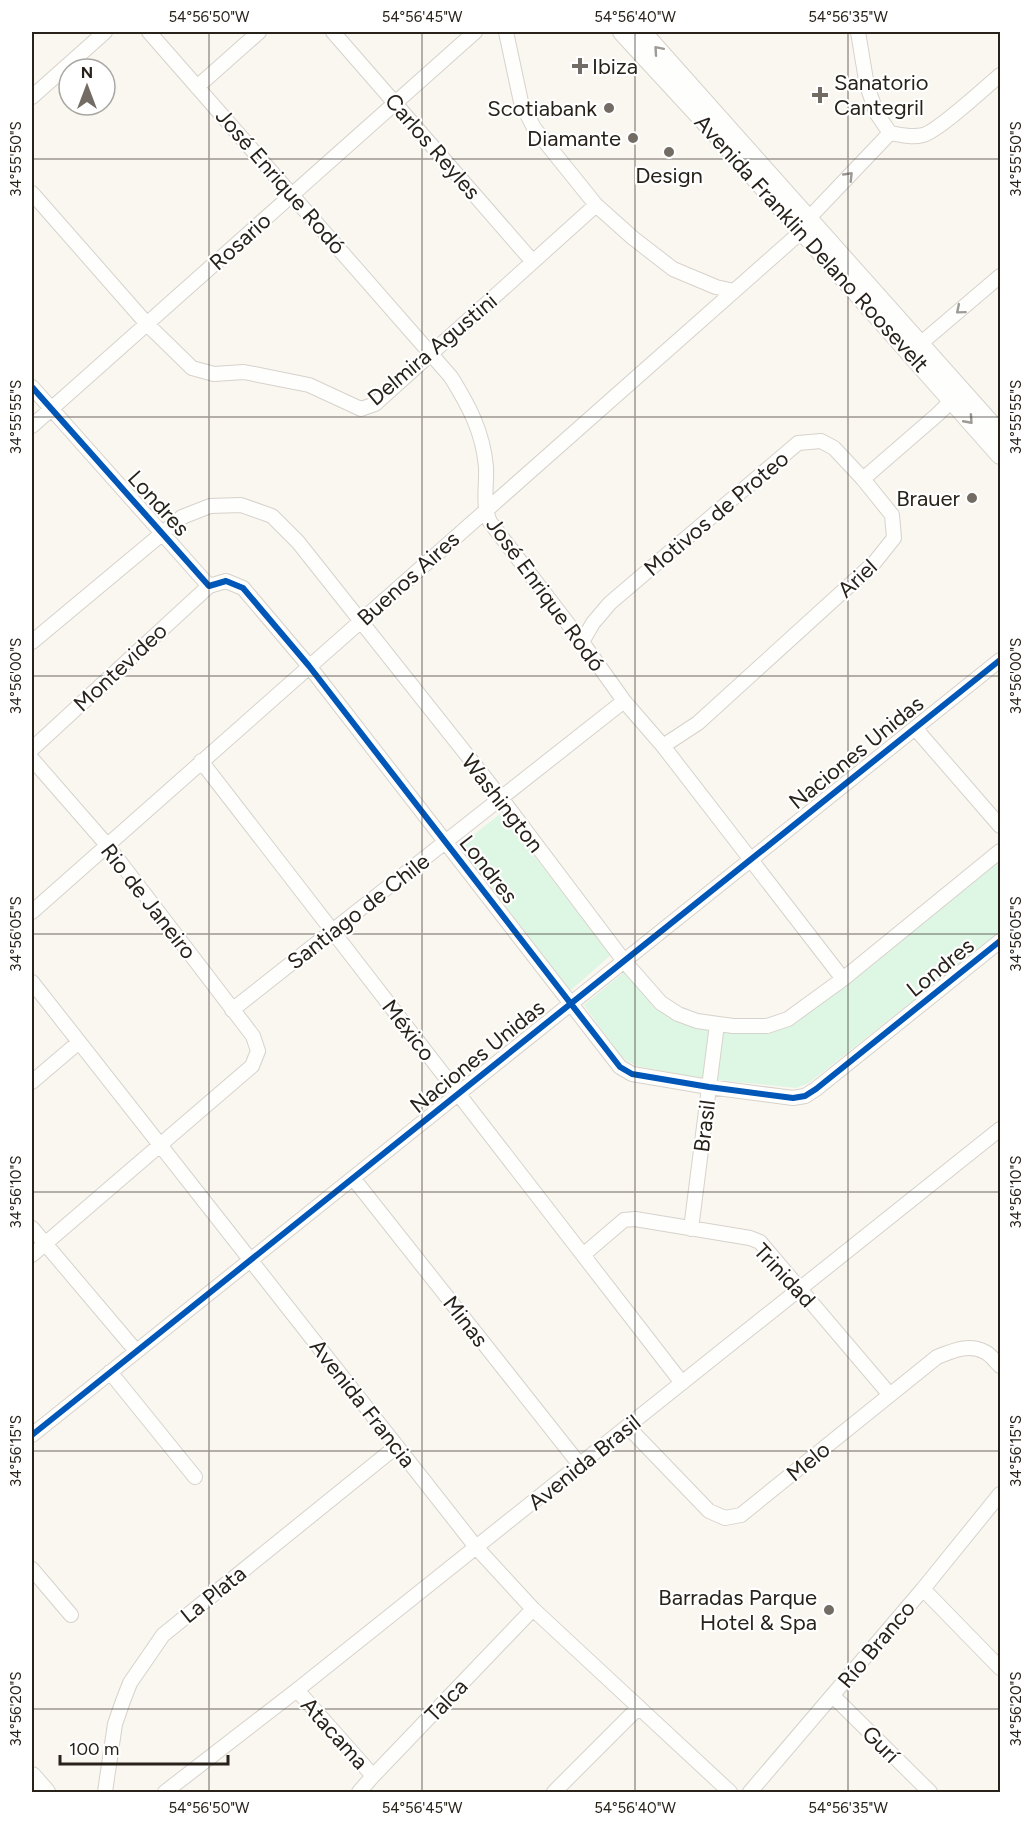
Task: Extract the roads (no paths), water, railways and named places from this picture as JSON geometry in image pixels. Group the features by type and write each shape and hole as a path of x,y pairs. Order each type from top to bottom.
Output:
{"main road":[{"name":"Avenida Franklin Delano Roosevelt","path":"622,32 805,225"},
{"name":"Avenida Franklin Delano Roosevelt","path":"642,32 805,225 957,396 1000,455"},
{"name":"Avenida Franklin Delano Roosevelt","path":"957,396 1000,434"},
{"path":"32,1776 46,1792"}],"street":[{"path":"32,97 105,32"},
{"name":"José Enrique Rodó","path":"149,32 451,377 471,409 483,446 486,469 485,511 489,522 582,642 624,701 663,746 843,980"},
{"path":"197,87 260,32"},
{"name":"Carlos Reyles","path":"333,32 533,262"},
{"name":"Rosario","path":"32,426 476,32"},
{"path":"506,32 521,102 534,128 596,205 673,269 716,287 734,291"},
{"path":"858,32 867,86 877,114 890,133 910,136 926,135 1000,75"},
{"name":"Buenos Aires","path":"32,912 734,291 805,225 890,133"},
{"name":"Delmira Agustini","path":"32,193 147,324 192,368 213,374 244,372 309,385 361,409 375,404 596,205"},
{"path":"915,348 1000,276"},
{"name":"Londres","path":"32,387 209,586 226,581 243,588 309,666 620,1066 632,1074 793,1098 805,1096 1000,941"},
{"path":"863,479 957,396"},
{"name":"Motivos de Proteo","path":"582,642 593,623 610,603 798,443 820,441 834,448 863,479"},
{"name":"Ariel","path":"663,746 698,723 890,546 894,538 892,515 863,479"},
{"name":"Washington","path":"32,642 182,517 210,506 241,505 272,516 298,542 501,798 624,961 661,1003 678,1014 697,1021 733,1026 767,1026 789,1019 843,980 1000,851"},
{"name":"Montevideo","path":"32,749 209,586"},
{"name":"Naciones Unidas","path":"32,1435 1000,660"},
{"name":"Santiago de Chile","path":"232,1010 624,701"},
{"path":"915,728 1000,826"},
{"name":"Rio de Janeiro","path":"32,759 107,845 253,1036 258,1050 252,1066 160,1145"},
{"name":"México","path":"201,761 682,1383"},
{"name":"Avenida Francia","path":"32,982 476,1548 533,1609 730,1792"},
{"name":"Brasil","path":"691,1229 717,1024"},
{"path":"32,1082 79,1042"},
{"name":"Avenida Brasil","path":"165,1792 476,1548 1000,1129"},
{"path":"32,1255 160,1145"},
{"name":"Minas","path":"353,1178 580,1465"},
{"name":"Trinidad","path":"583,1255 624,1220 635,1219 750,1238 760,1242 890,1395"},
{"path":"32,1228 136,1351"},
{"name":"Melo","path":"628,1427 709,1511 725,1518 741,1515 937,1357 955,1350 969,1348 985,1352 1000,1366"},
{"path":"110,1372 195,1477"},
{"name":"La Plata","path":"105,1792 116,1724 123,1701 130,1683 163,1635 397,1446"},
{"name":"Río Branco","path":"750,1792 923,1589 1000,1494"},
{"path":"32,1569 71,1615"},
{"path":"923,1589 1000,1668"},
{"name":"Talca","path":"359,1792 533,1609"},
{"name":"Atacama","path":"297,1690 373,1776"},
{"name":"Gurí","path":"833,1696 930,1792"},
{"path":"554,1792 639,1707"}],"place":[{"name":"Ibiza","path":"580,66"},
{"name":"Sanatorio Cantegril","path":"820,95"},
{"name":"Scotiabank","path":"609,108"},
{"name":"Diamante","path":"633,138"},
{"name":"Design","path":"669,152"},
{"name":"Brauer","path":"972,498"},
{"name":"Barradas Parque Hotel & Spa","path":"829,1610"}]}
